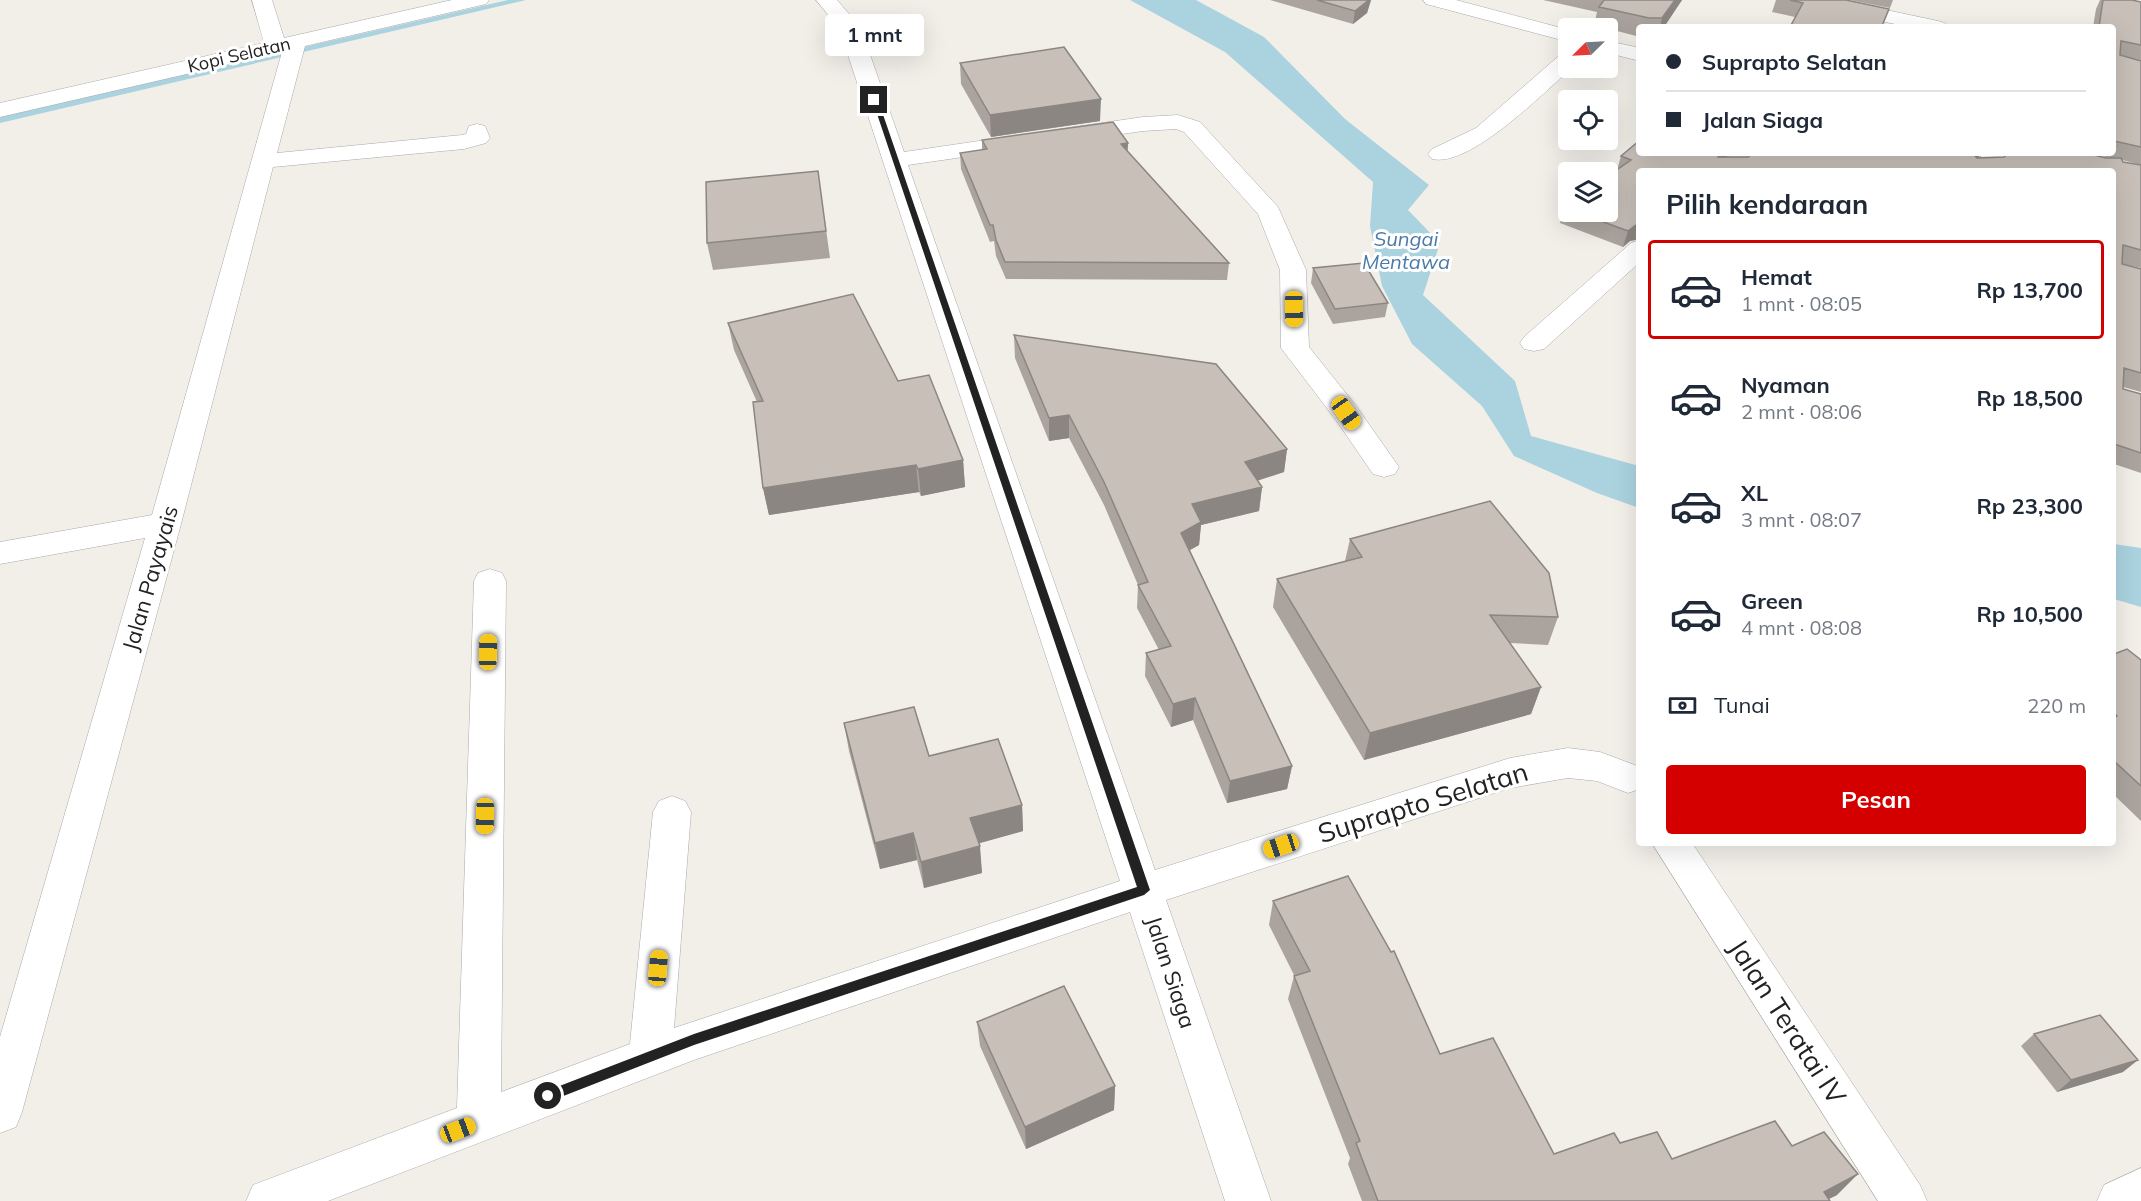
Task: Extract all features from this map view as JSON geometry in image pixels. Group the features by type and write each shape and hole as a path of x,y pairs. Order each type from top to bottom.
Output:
{"street":[{"path":"262,0 289,49"},
{"name":"Kopi Selatan","path":"0,110 289,49 478,0"},
{"name":"Jalan Siaga","path":"826,0 845,21 856,46 1248,1201"},
{"path":"1433,0 1558,33"},
{"path":"1810,0 1924,24"},
{"name":"Jalan Payayais","path":"0,1112 165,524 263,161 289,49"},
{"path":"1618,50 1636,54"},
{"path":"1440,153 1484,133 1558,69"},
{"path":"895,160 1143,124 1178,122 1192,127 1269,212 1293,270 1295,348 1346,413 1384,467"},
{"path":"263,161 464,142 478,138 477,131"},
{"path":"1730,168 1745,156"},
{"path":"1984,168 1994,156"},
{"path":"1534,343 1636,252"},
{"path":"0,553 165,524"},
{"path":"479,1122 489,581"},
{"name":"Suprapto Selatan","path":"269,1201 694,1040 1144,890 1510,773 1568,763 1600,767 1636,782"},
{"path":"650,1057 672,812"},
{"name":"Jalan Teratai IV","path":"1673,846 1904,1201"},
{"path":"2120,1201 2141,1191"}],"water":[{"name":"Sungai Mentawa","path":"1130,0 1196,0 1264,37 1345,119 1429,185 1408,210 1440,243 1423,295 1515,381 1531,436 1636,465 1636,507 1597,493 1514,456 1482,406 1412,344 1382,286 1370,226 1373,182 1225,52"},
{"path":"2116,544 2141,548 2141,607 2116,600"}],"building":[{"path":"1317,0 1369,0 1355,11"},
{"path":"1604,0 1675,0 1662,18 1649,18 1599,7"},
{"path":"1790,0 1846,0 1889,9 1883,24 1792,24 1803,3"},
{"path":"2103,0 2141,2 2141,45 2121,41 2120,55 2141,61 2141,147 2116,141 2116,24 2099,24"},
{"path":"1064,47 1101,99 990,115 960,63"},
{"path":"1113,122 1128,143 1121,144 1229,263 1005,262 993,225 990,225 960,153 987,149 982,140"},
{"path":"1636,143 1636,156 1975,156 1977,158 2098,156 2121,158 2123,162 2141,165 2141,250 2123,245 2122,264 2141,269 2141,373 2124,368 2123,389 2141,394 2141,453 2116,445 2116,168 1636,168 1636,225 1628,231 1603,222 1618,222 1618,169 1631,160 1621,156"},
{"path":"818,171 826,231 707,243 706,182"},
{"path":"1364,263 1388,303 1335,309 1313,268"},
{"path":"853,294 898,381 929,375 963,460 918,469 916,465 763,488 753,402 763,401 728,323"},
{"path":"1014,335 1216,364 1287,449 1245,462 1262,487 1192,504 1201,522 1181,533 1292,766 1230,781 1195,698 1173,704 1146,653 1171,646 1138,585 1148,582 1104,482 1069,415 1049,418"},
{"path":"1490,501 1549,573 1558,617 1490,615 1541,687 1370,733 1277,579 1362,557 1350,539"},
{"path":"2127,649 2141,660 2141,786 2116,763 2116,653"},
{"path":"914,707 929,756 998,739 1022,805 970,818 980,846 921,862 913,833 875,843 844,723"},
{"path":"1348,876 1391,952 1394,951 1440,1054 1493,1038 1554,1154 1614,1133 1620,1143 1657,1132 1672,1159 1775,1121 1792,1146 1824,1132 1858,1174 1824,1192 1830,1201 1378,1201 1356,1143 1360,1141 1294,976 1310,971 1273,901"},
{"path":"1064,986 1115,1086 1025,1127 977,1022"},
{"path":"2100,1015 2138,1060 2071,1080 2034,1034"}],"waterway":[{"path":"0,120 521,0"}],"route":[{"path":"548,1096 694,1040 1144,890 874,100"}]}
